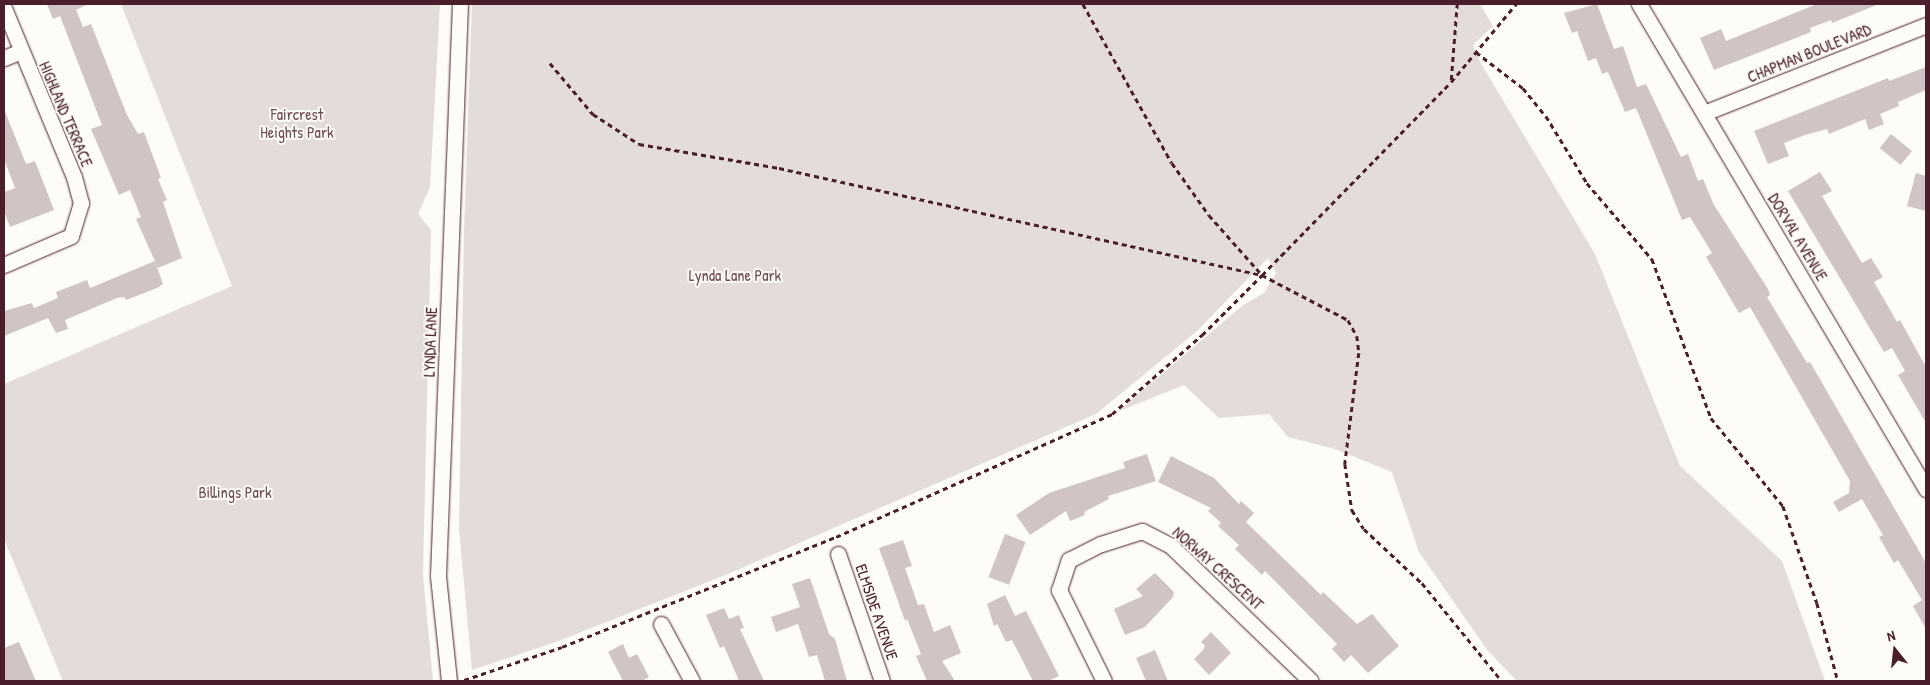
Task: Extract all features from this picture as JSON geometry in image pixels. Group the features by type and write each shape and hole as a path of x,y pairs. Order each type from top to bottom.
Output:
{"street":[{"name":"LYNDA LANE","path":"449,681 438,576 460,4"},
{"name":"DORVAL AVENUE","path":"1639,4 1926,488"},
{"name":"HIGHLAND TERRACE","path":"4,8 74,178 81,203 71,236 4,265"},
{"name":"CHAPMAN BOULEVARD","path":"1704,113 1926,25"},
{"path":"4,58 21,51"},
{"name":"NORWAY CRESCENT","path":"1104,681 1059,590 1069,560 1142,531 1171,546 1311,681"},
{"name":"ELMSIDE AVENUE","path":"838,554 882,681"},
{"path":"661,624 692,681"}],"path":[{"path":"1083,4 1196,200 1262,275"},
{"path":"1451,82 1457,4"},
{"path":"460,681 562,647 836,537 1112,414 1202,335 1262,275 1451,82 1516,4"},
{"path":"1476,52 1523,88 1546,116 1587,183 1652,259 1711,418 1783,506 1817,603 1838,681"},
{"path":"550,63 593,114 639,144 779,168 1262,275 1340,314 1355,332 1360,352 1345,464 1352,510 1364,528 1422,583 1502,681"}],"green space":[{"name":"Billings Park","path":"121,4 440,4 430,187 418,214 431,230 423,575 433,681 63,681 4,539 4,384 232,286"},
{"name":"Lynda Lane Park","path":"472,4 1480,4 1493,26 1473,45 1480,62 1595,254 1680,466 1782,561 1825,681 1517,681 1488,651 1419,552 1392,472 1335,449 1288,437 1269,414 1219,418 1184,385 1117,412 1242,306 1264,293 1276,273 1268,258 1197,331 1096,414 728,574 556,642 472,670 459,529 464,231"}],"building":[{"path":"47,4 88,4 76,10 83,27 91,24 127,115 138,134 144,132 161,178 158,179 167,200 163,202 182,258 158,268 136,219 141,217 130,190 119,195 91,129 102,125 60,16 53,19"},
{"path":"1597,4 1614,49 1623,46 1637,87 1646,84 1681,157 1688,154 1698,181 1703,179 1714,205 1768,289 1770,295 1767,297 1807,363 1810,362 1926,563 1926,629 1913,606 1922,600 1898,560 1894,563 1879,537 1883,535 1862,499 1839,512 1833,502 1849,493 1850,481 1750,307 1739,313 1706,257 1712,253 1690,217 1682,220 1636,108 1625,112 1608,72 1602,74 1596,58 1588,61 1577,31 1572,33 1564,13"},
{"path":"1817,4 1879,4 1832,23 1831,20 1810,28 1811,32 1714,70 1700,38 1721,29 1726,41"},
{"path":"1926,67 1926,90 1898,102 1899,106 1880,114 1884,124 1869,130 1865,119 1829,134 1827,129 1805,135 1784,143 1789,156 1768,164 1754,131 1888,78 1889,81"},
{"path":"4,109 26,164 35,161 54,210 10,227 4,211 4,192 15,188 4,159"},
{"path":"1891,134 1912,151 1901,165 1880,148"},
{"path":"1820,172 1832,191 1822,196 1862,263 1871,258 1883,277 1874,282 1897,322 1900,320 1926,367 1926,423 1898,375 1905,371 1892,348 1884,352 1788,191"},
{"path":"1916,173 1926,176 1926,211 1907,206"},
{"path":"155,261 163,284 157,288 126,300 124,297 117,298 65,320 68,329 56,333 48,318 4,336 4,311 32,303 34,308 58,298 56,292 87,280 90,288"},
{"path":"1147,454 1156,481 1108,496 1109,499 1084,512 1085,515 1070,521 1066,511 1030,535 1016,515 1049,493 1125,468 1123,462"},
{"path":"1171,456 1214,478 1239,504 1241,501 1254,513 1246,522 1321,595 1323,592 1357,624 1372,614 1399,646 1368,673 1351,655 1344,662 1332,649 1337,644 1265,571 1262,575 1235,549 1239,545 1218,526 1221,523 1208,511 1211,508 1158,482"},
{"path":"1005,534 1026,542 1009,585 989,577"},
{"path":"903,540 912,566 905,568 918,605 924,604 934,632 950,625 961,653 942,661 955,681 927,681 916,656 921,654 907,619 905,621 879,548"},
{"path":"1155,573 1174,592 1173,597 1145,627 1125,635 1114,609 1143,596 1136,589"},
{"path":"810,578 829,634 835,639 847,681 825,681 817,655 809,657 798,624 776,632 771,617 800,607 792,584"},
{"path":"1005,595 1015,616 1026,611 1059,676 1048,681 1033,681 1012,640 1006,642 997,624 994,626 987,604"},
{"path":"724,608 729,619 739,615 744,628 740,629 764,681 739,681 724,646 720,648 706,615"},
{"path":"1211,632 1231,653 1209,675 1194,659 1205,646 1201,642"},
{"path":"19,642 36,681 4,681 4,648"},
{"path":"623,644 629,658 637,654 649,677 642,681 623,681 608,652"},
{"path":"1155,650 1168,681 1146,681 1136,658"}],"park label":[{"name":"Faircrest Heights Park","path":"297,123"}]}
